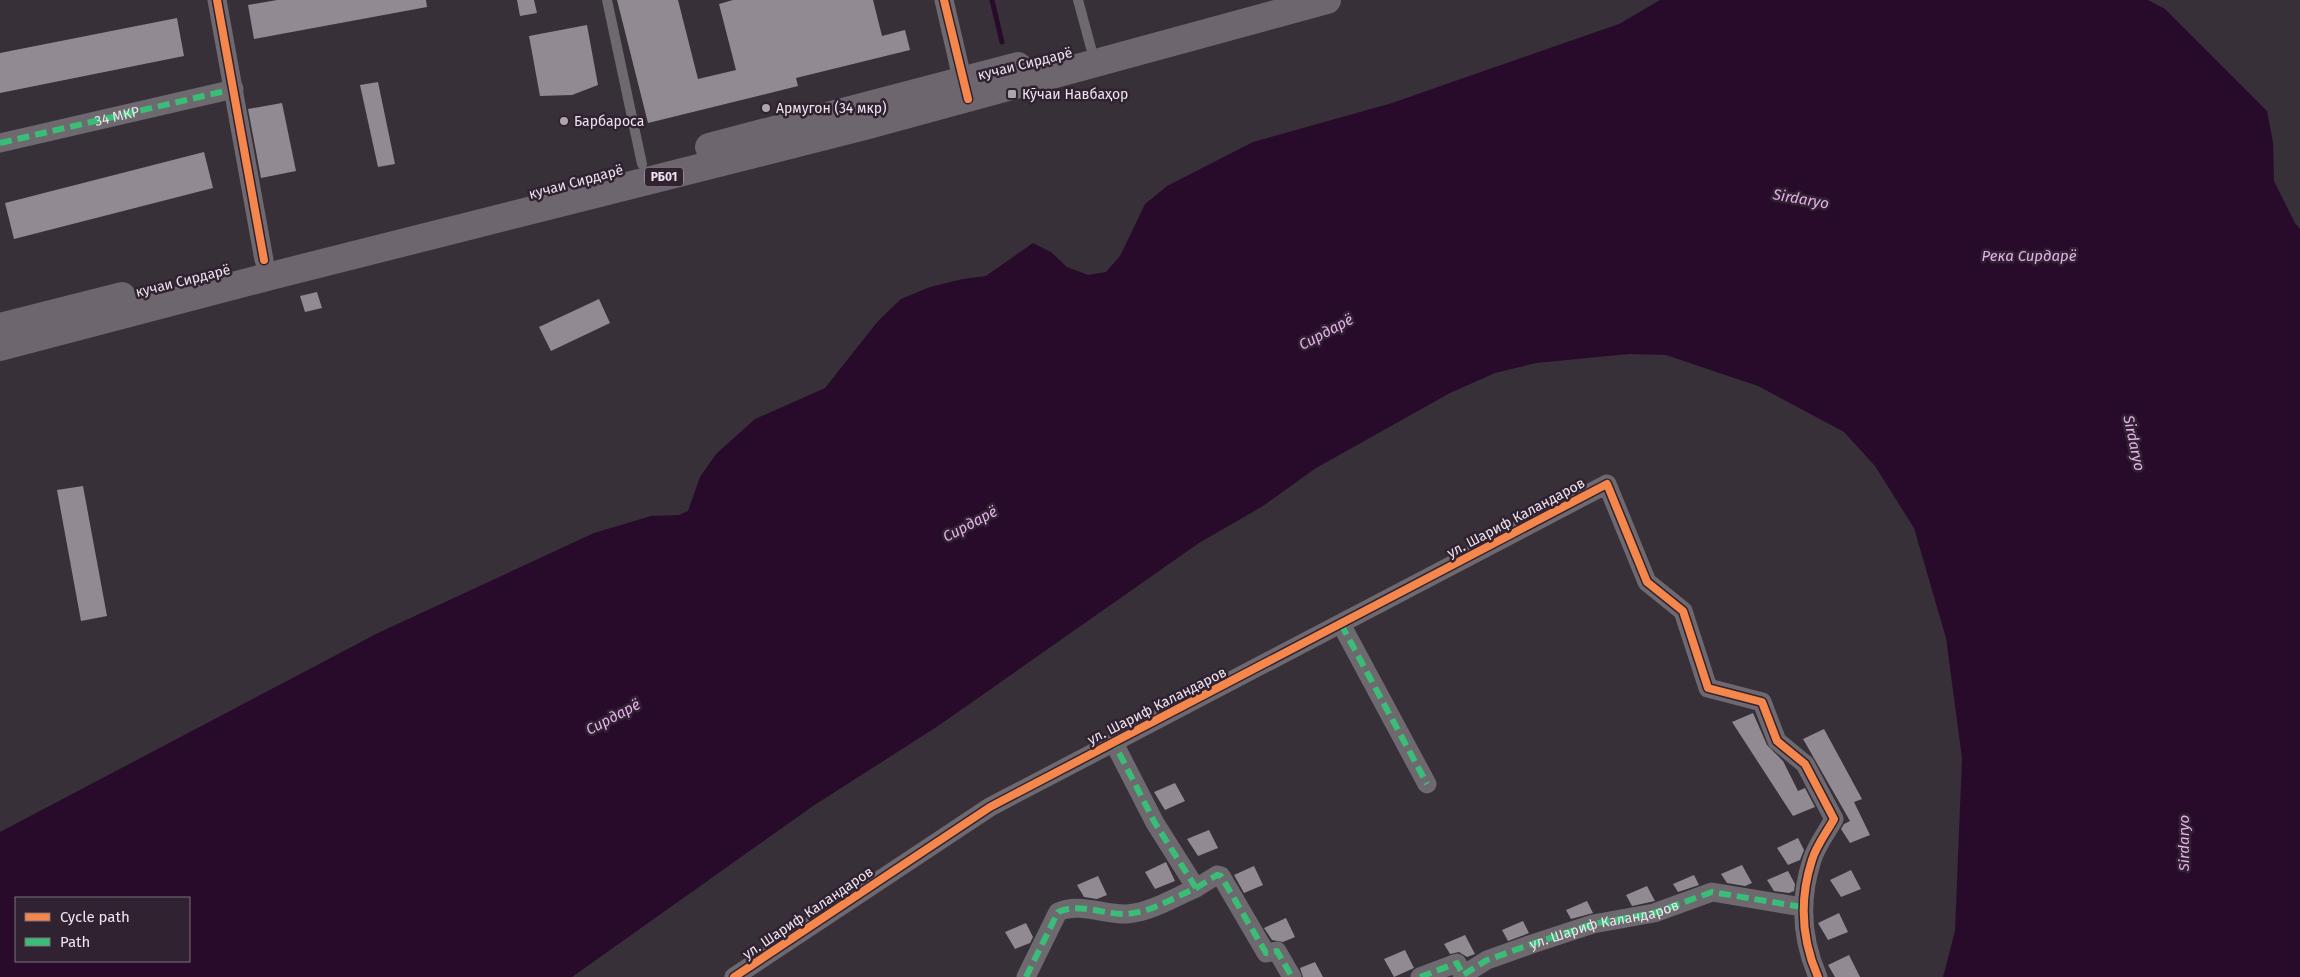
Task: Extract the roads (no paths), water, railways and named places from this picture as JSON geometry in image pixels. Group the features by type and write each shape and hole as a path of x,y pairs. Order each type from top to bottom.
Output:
{"highway":[{"name":"кучаи Сирдарё","path":"0,327 264,260 429,221 642,164 965,89 1091,48 1266,0"},
{"name":"РБ01","path":"0,347 267,276 483,224 965,89 1327,0"}],"street":[{"path":"217,0 264,260"},
{"path":"944,0 965,89"},
{"name":"34 МКР","path":"0,143 234,88"},
{"name":"ул. Шариф Каландаров","path":"734,977 990,807 1607,484 1647,582 1683,611 1708,688 1762,702 1777,741 1805,764 1834,819 1812,859 1802,907 1712,892 1654,912 1593,924 1532,944 1487,960 1463,976 1458,962 1420,977"},
{"path":"1341,624 1427,784"},
{"path":"1114,743 1155,823 1196,888"},
{"path":"1026,977 1058,912 1068,907 1124,914 1143,912 1196,888 1217,875 1221,876 1266,953 1277,951 1292,977"},
{"path":"1802,907 1808,955 1818,977"}],"lane":[{"path":"607,0 642,164"},
{"path":"1078,0 1091,48"}],"water":[{"name":"Река Сирдарё","path":"1660,0 2148,0 2165,9 2267,111 2273,142 2274,181 2295,223 2300,229 2300,977 1943,977 1955,931 1962,758 1946,638 1914,528 1875,466 1844,432 1758,386 1666,355 1629,354 1536,363 1495,373 1450,393 1316,468 1263,506 1199,543 938,726 813,806 572,977 0,977 0,832 378,633 594,533 651,516 679,515 688,511 700,477 716,454 755,419 825,388 878,321 901,299 930,287 986,276 1033,243 1051,252 1067,267 1088,275 1106,272 1120,256 1145,204 1167,186 1253,142 1392,103 1619,24"}],"waterway":[{"path":"992,0 1002,42"}],"place":[{"name":"Кӯчаи Навбаҳор","path":"1012,94"},
{"name":"Армугон (34 мкр)","path":"766,108"},
{"name":"Барбароса","path":"564,121"}],"water label":[{"name":"Sirdaryo","path":"1801,199"},
{"name":"Сирдарё","path":"1326,332"},
{"name":"Sirdaryo","path":"2134,443"},
{"name":"Сирдарё","path":"970,524"},
{"name":"Сирдарё","path":"613,717"},
{"name":"Sirdaryo","path":"2184,843"}]}
